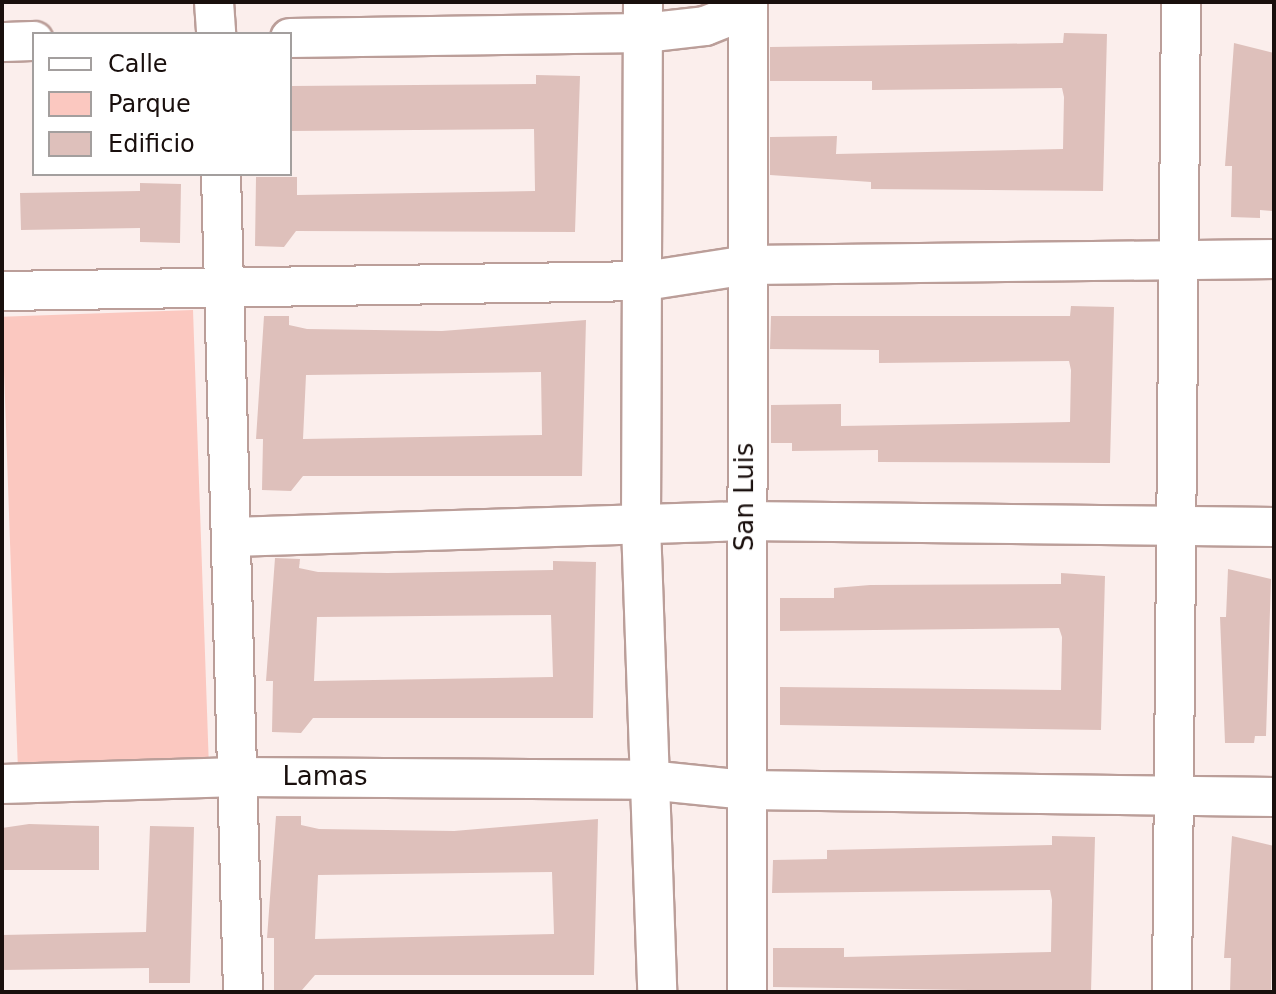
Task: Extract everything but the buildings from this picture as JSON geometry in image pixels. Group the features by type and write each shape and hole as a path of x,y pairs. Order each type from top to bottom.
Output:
{"street":[{"path":"214,2 216,32"},
{"path":"1172,992 1181,2"},
{"path":"292,38 643,18 705,26 748,6"},
{"name":"San Luis","path":"747,992 744,521 748,6"},
{"path":"643,18 645,281 641,525 657,992"},
{"path":"2,42 32,41"},
{"path":"221,176 243,992"},
{"path":"2,291 225,283 645,281 748,265 1274,259"},
{"path":"232,537 744,521 1274,527"},
{"name":"Lamas","path":"2,784 239,777 648,780 747,790 1274,797"}],"green space":[{"path":"193,310 209,759 18,765 2,317"}]}
